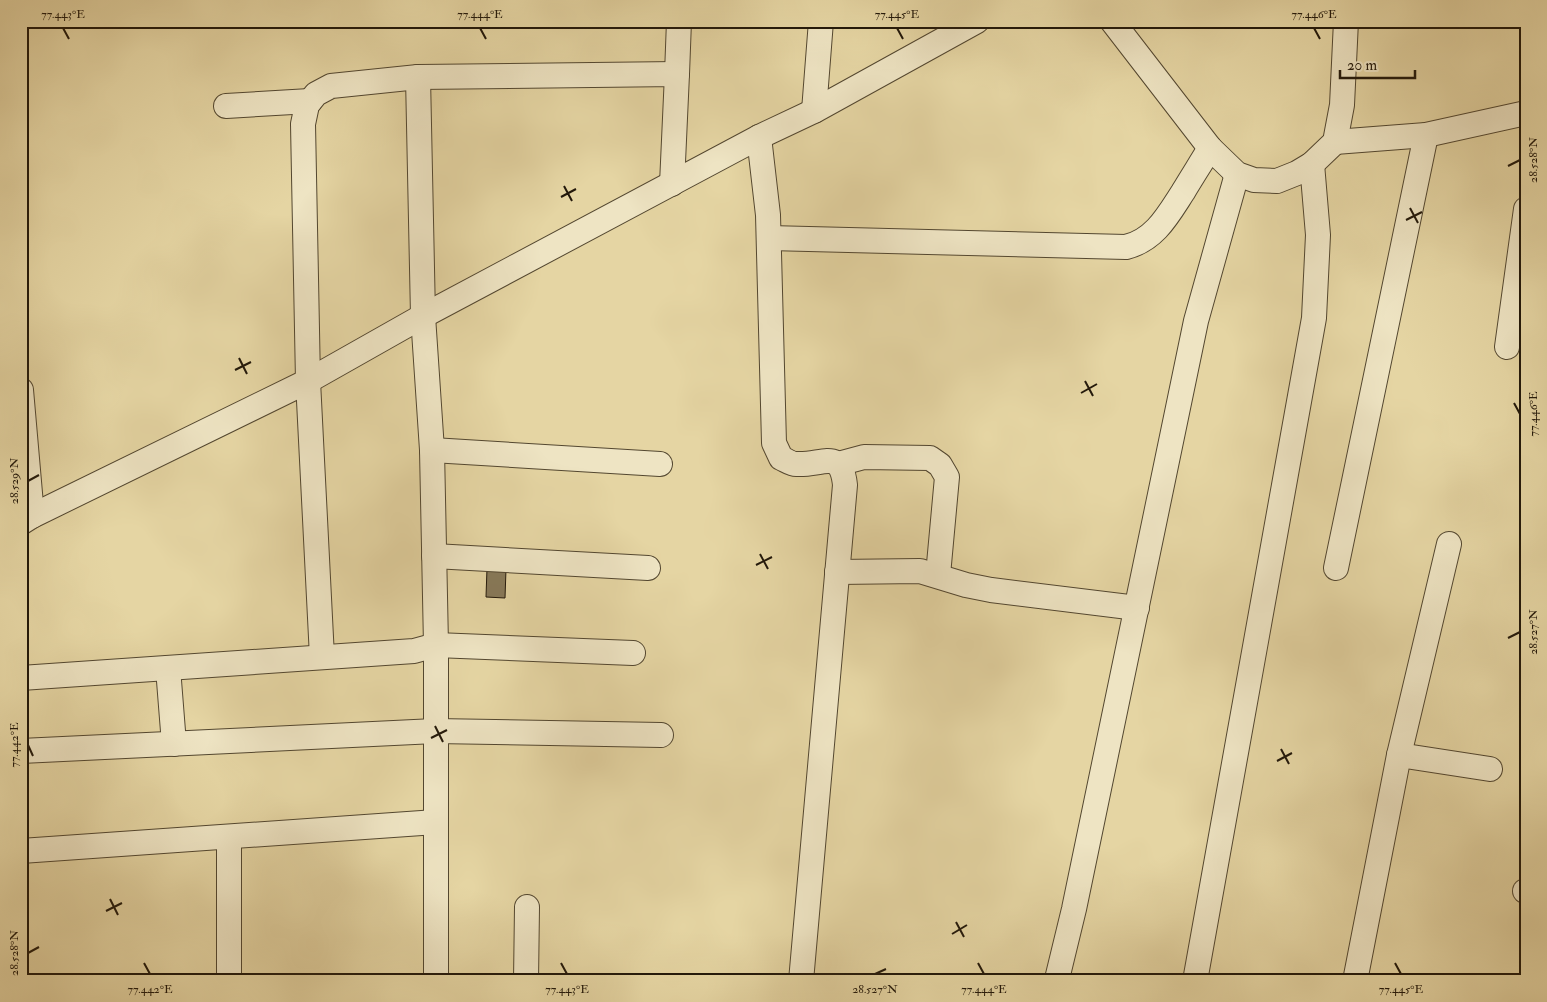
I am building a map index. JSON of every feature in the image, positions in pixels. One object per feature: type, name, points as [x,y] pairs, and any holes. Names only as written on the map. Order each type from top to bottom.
[{"type":"street","points":[[672,184],[679,21]]},
{"type":"street","points":[[814,111],[821,21]]},
{"type":"street","points":[[22,394],[27,519],[308,382],[423,316],[759,137],[814,111],[977,21]]},
{"type":"street","points":[[1112,21],[1210,148],[1237,174],[1254,180],[1277,181],[1297,173],[1312,164],[1335,142],[1342,105],[1346,21]]},
{"type":"street","points":[[322,658],[308,382],[302,124],[307,105],[316,94],[331,86],[418,77],[677,74]]},
{"type":"street","points":[[418,77],[423,316],[432,450],[436,645],[436,981]]},
{"type":"street","points":[[226,106],[310,101]]},
{"type":"street","points":[[1335,142],[1426,135],[1526,113]]},
{"type":"street","points":[[1336,568],[1426,135]]},
{"type":"street","points":[[759,137],[768,214],[774,443],[781,458],[795,464],[832,461],[838,464],[844,470],[845,485],[801,981]]},
{"type":"street","points":[[769,238],[1126,247],[1137,245],[1163,224],[1210,148]]},
{"type":"street","points":[[1195,981],[1314,318],[1318,234],[1312,164]]},
{"type":"street","points":[[1057,979],[1076,899],[1196,321],[1237,174]]},
{"type":"street","points":[[1507,347],[1526,209]]},
{"type":"street","points":[[432,450],[660,464]]},
{"type":"street","points":[[838,464],[864,457],[930,458],[940,465],[947,478],[938,575]]},
{"type":"street","points":[[1355,981],[1400,755],[1449,544]]},
{"type":"street","points":[[434,556],[648,568]]},
{"type":"street","points":[[837,572],[920,571],[966,585],[991,590],[1137,608]]},
{"type":"street","points":[[21,678],[414,651],[436,645],[633,653]]},
{"type":"street","points":[[168,668],[174,744]]},
{"type":"street","points":[[21,751],[436,731],[661,735]]},
{"type":"street","points":[[1400,755],[1490,769]]},
{"type":"street","points":[[21,852],[436,822]]},
{"type":"street","points":[[229,837],[229,981]]},
{"type":"street","points":[[526,981],[527,907]]},
{"type":"building","points":[[487,568],[506,569],[505,598],[486,597]]}]
